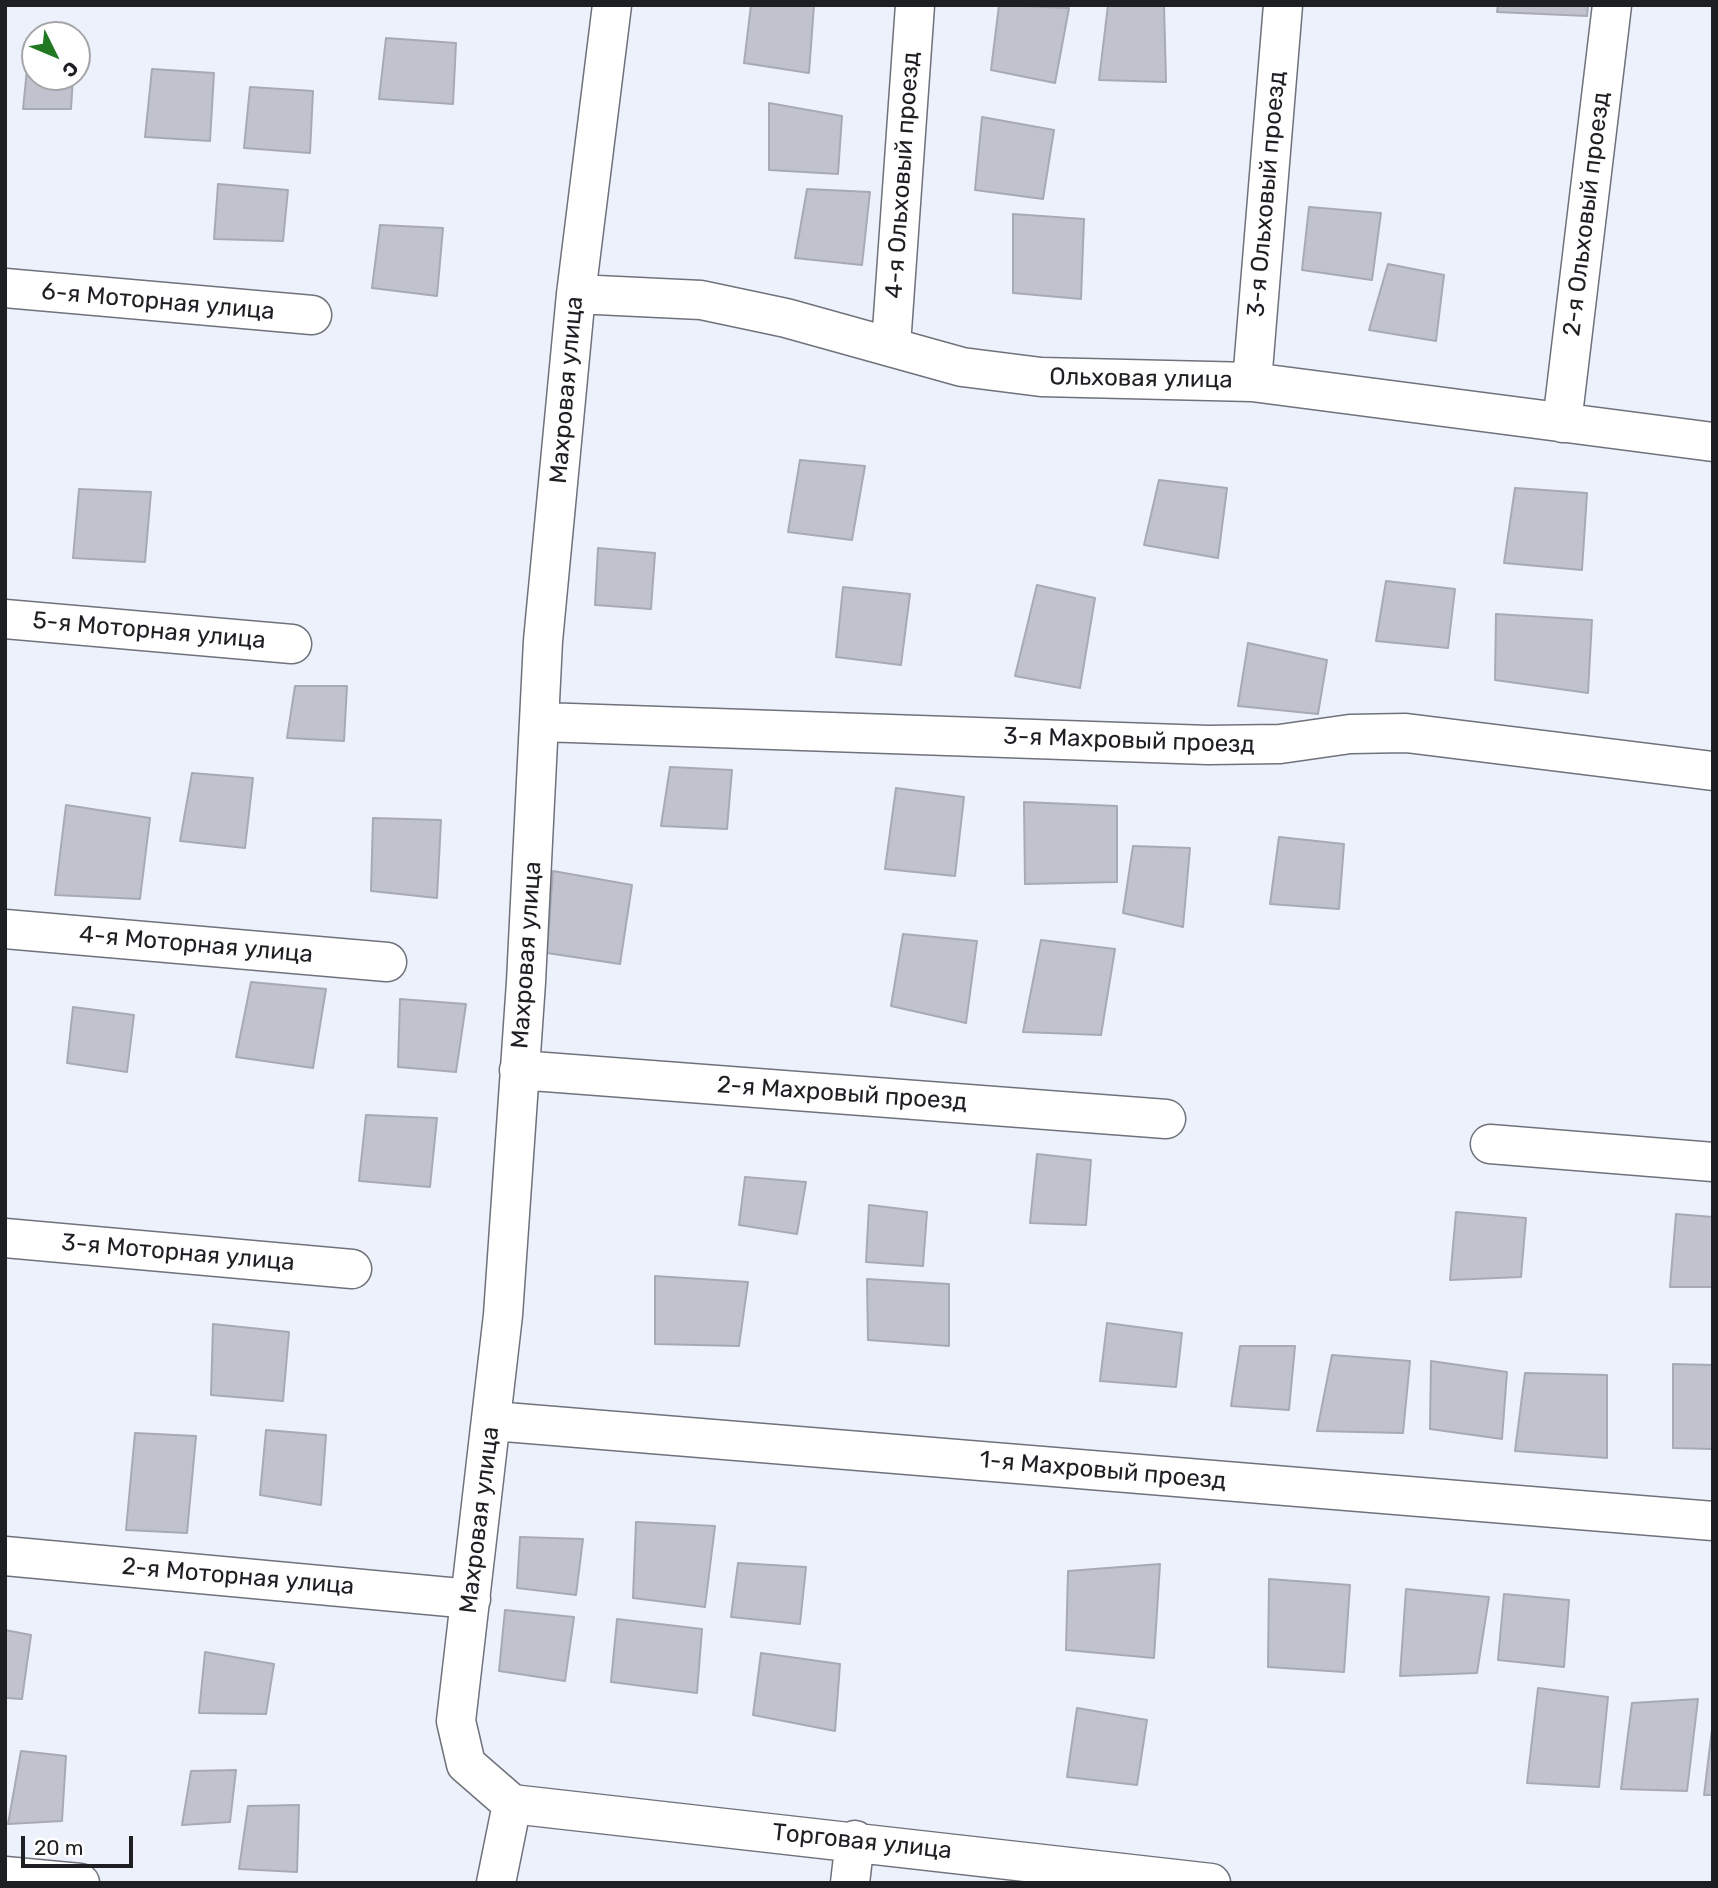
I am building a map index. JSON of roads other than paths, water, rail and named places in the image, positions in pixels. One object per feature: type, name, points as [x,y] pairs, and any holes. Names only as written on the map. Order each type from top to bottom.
[{"type":"street","name":"Махровая улица","points":[[512,1804],[466,1764],[456,1720],[493,1421],[542,722],[543,641],[576,294],[612,5]]},
{"type":"street","name":"4-я Ольховый проезд","points":[[891,345],[915,5]]},
{"type":"street","name":"3-я Ольховый проезд","points":[[1252,382],[1283,5]]},
{"type":"street","name":"2-я Ольховый проезд","points":[[1563,423],[1612,5]]},
{"type":"street","name":"6-я Моторная улица","points":[[5,289],[312,315]]},
{"type":"street","name":"Ольховая улица","points":[[576,294],[701,300],[891,345],[962,367],[1041,377],[1252,382],[1713,442]]},
{"type":"street","name":"5-я Моторная улица","points":[[5,619],[292,644]]},
{"type":"street","name":"3-я Махровый проезд","points":[[542,722],[1208,745],[1280,744],[1350,734],[1406,733],[1713,771]]},
{"type":"street","name":"4-я Моторная улица","points":[[5,929],[387,962]]},
{"type":"street","name":"2-я Махровый проезд","points":[[519,1070],[1166,1119]]},
{"type":"street","points":[[1490,1144],[1713,1162]]},
{"type":"street","name":"3-я Моторная улица","points":[[5,1238],[352,1269]]},
{"type":"street","name":"1-я Махровый проезд","points":[[493,1421],[1713,1521]]},
{"type":"street","name":"2-я Моторная улица","points":[[5,1556],[471,1599]]},
{"type":"street","points":[[496,1883],[512,1804]]},
{"type":"street","name":"Торговая улица","points":[[512,1804],[855,1840],[1211,1883]]},
{"type":"street","points":[[850,1883],[855,1840]]},
{"type":"street","points":[[5,1876],[80,1883]]}]
